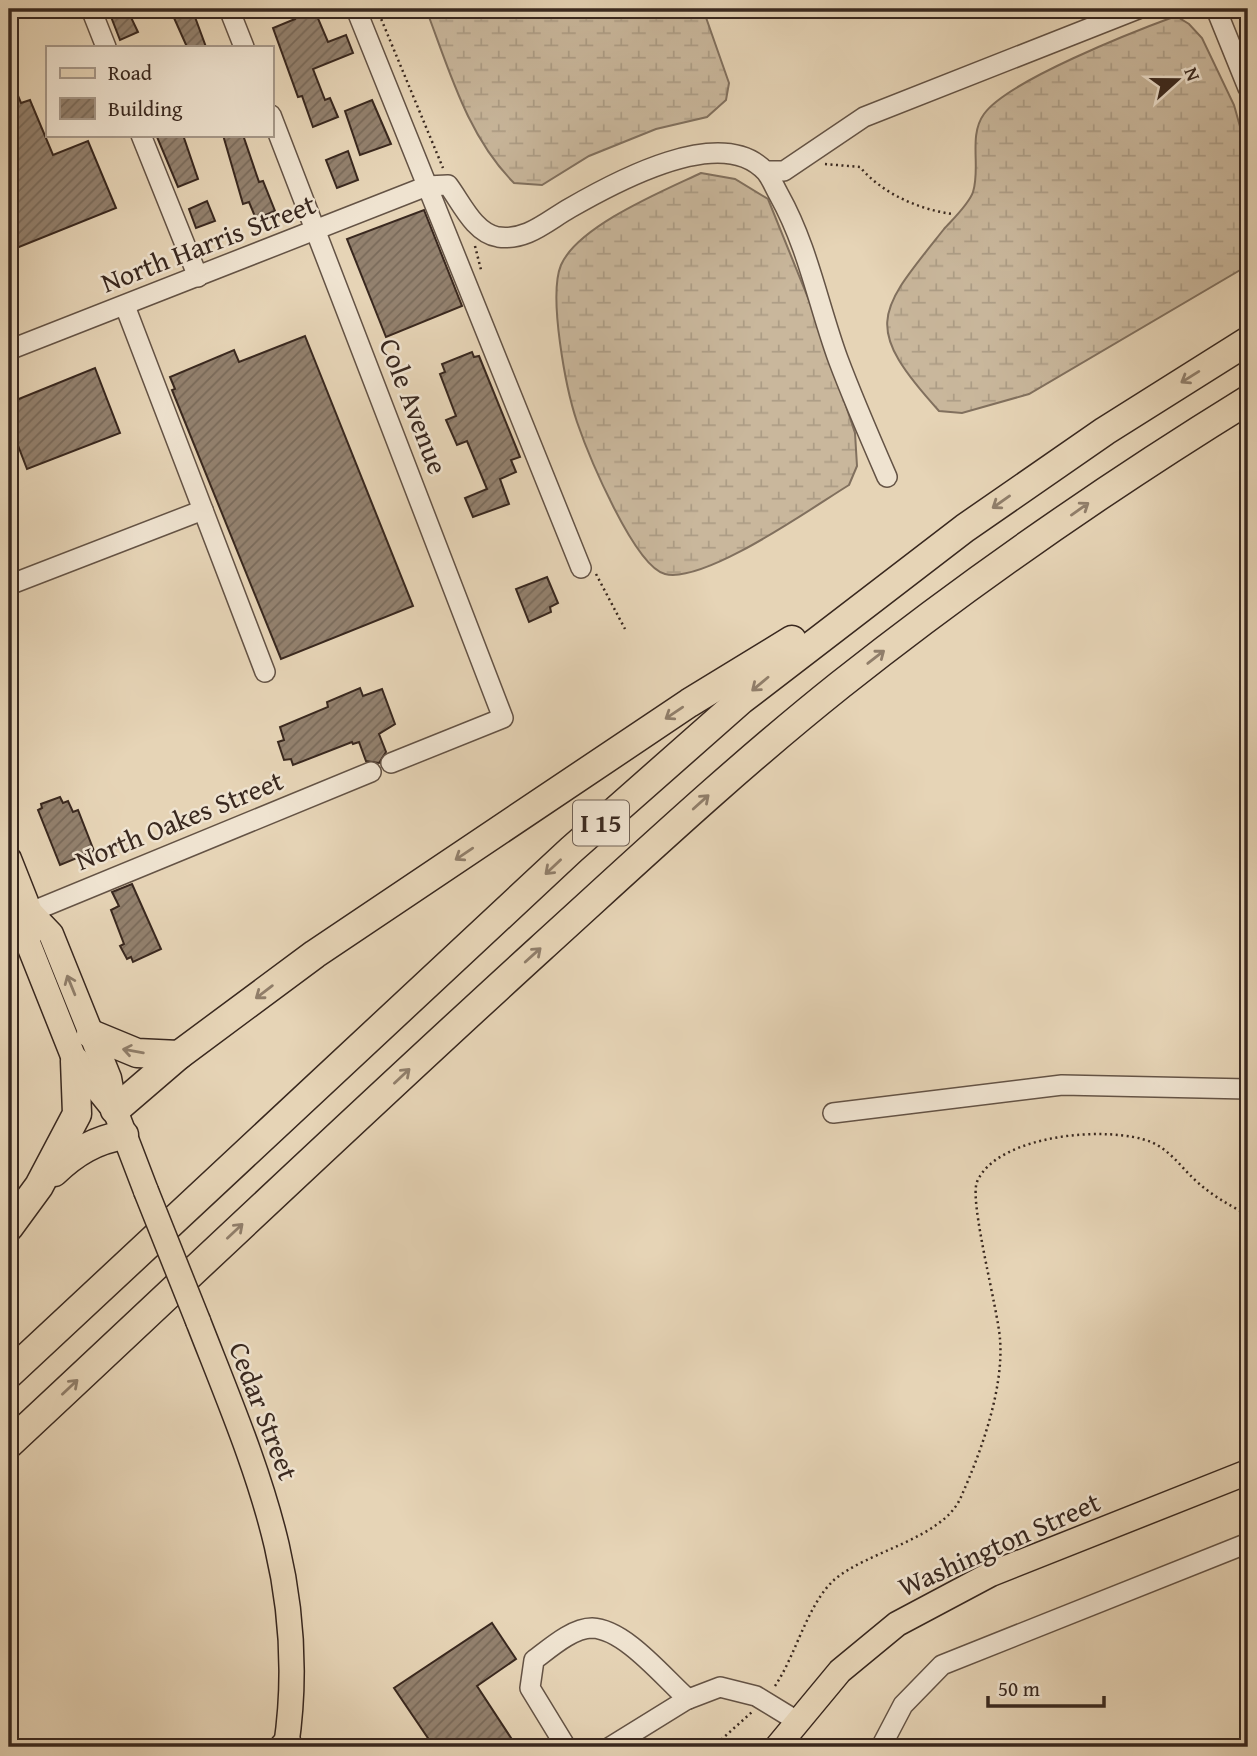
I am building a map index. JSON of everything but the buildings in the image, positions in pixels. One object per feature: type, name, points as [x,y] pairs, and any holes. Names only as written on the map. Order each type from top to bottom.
[{"type":"highway","name":"I 15","points":[[9,1374],[630,797],[784,664],[919,561],[1058,463],[1248,341]]},
{"type":"highway","name":"I 15","points":[[14,1439],[483,1001],[760,751],[839,686],[988,573],[1091,501],[1243,404]]},
{"type":"highway","points":[[39,1186],[85,1147],[103,1138],[179,1055],[315,954],[678,710],[919,561]]},
{"type":"highway","points":[[91,1034],[137,1053],[179,1055]]},
{"type":"highway","points":[[9,1227],[39,1186],[77,1114],[75,1061]]},
{"type":"highway","points":[[9,1461],[19,1451],[14,1439]]},
{"type":"main road","name":"Cedar Street","points":[[9,859],[19,916],[27,943],[75,1061],[119,1123]]},
{"type":"main road","name":"Cedar Street","points":[[19,916],[51,934],[109,1078],[119,1123],[260,1481],[278,1540],[292,1646],[286,1746]]},
{"type":"main road","name":"Washington Street","points":[[777,1747],[840,1671],[868,1646],[927,1606],[991,1574],[1248,1472]]},
{"type":"street","points":[[91,9],[106,46]]},
{"type":"street","points":[[229,9],[244,46]]},
{"type":"street","points":[[356,9],[581,568]]},
{"type":"street","points":[[448,185],[465,212],[496,237],[520,236],[614,185],[696,154],[734,153],[766,171],[784,171],[864,117],[1138,9]]},
{"type":"street","points":[[1216,9],[1248,88]]},
{"type":"street","name":"Cole Avenue","points":[[273,120],[503,718],[391,763]]},
{"type":"street","points":[[141,136],[198,277]]},
{"type":"street","points":[[766,171],[809,260],[838,360],[887,477]]},
{"type":"street","name":"North Harris Street","points":[[9,350],[427,186],[448,185]]},
{"type":"street","points":[[125,306],[265,673]]},
{"type":"street","points":[[9,585],[202,510]]},
{"type":"street","name":"North Oakes Street","points":[[19,916],[370,772]]},
{"type":"street","points":[[833,1113],[1062,1085],[1248,1089]]},
{"type":"street","points":[[881,1747],[903,1705],[943,1665],[1248,1543]]},
{"type":"street","points":[[566,1747],[530,1688],[534,1660],[564,1639],[591,1628],[620,1636],[688,1699]]},
{"type":"street","points":[[610,1747],[688,1699],[720,1687],[756,1696],[797,1721]]},
{"type":"path","points":[[377,9],[448,185]]},
{"type":"path","points":[[805,159],[820,165],[836,163],[860,167],[868,177],[902,200],[952,214]]},
{"type":"path","points":[[713,1747],[765,1701],[779,1681],[820,1598],[835,1580],[945,1520],[960,1500],[998,1388],[1000,1339],[976,1209],[976,1184],[985,1170],[1017,1147],[1045,1138],[1119,1136],[1151,1142],[1174,1157],[1218,1199],[1248,1215]]},
{"type":"green space","points":[[426,9],[703,9],[729,83],[726,100],[707,117],[656,129],[589,156],[542,185],[514,183],[484,144],[472,123]]},
{"type":"green space","points":[[1176,16],[1189,24],[1202,38],[1234,105],[1248,155],[1247,266],[1029,394],[962,413],[939,411],[898,358],[889,338],[888,319],[893,300],[904,280],[971,197],[976,172],[977,132],[984,114],[997,101],[1044,72]]},
{"type":"green space","points":[[701,173],[735,179],[768,199],[819,325],[855,433],[857,466],[849,485],[758,542],[706,567],[683,574],[665,574],[653,566],[626,531],[591,458],[568,388],[556,298],[561,265],[570,251],[585,237],[623,211]]}]
